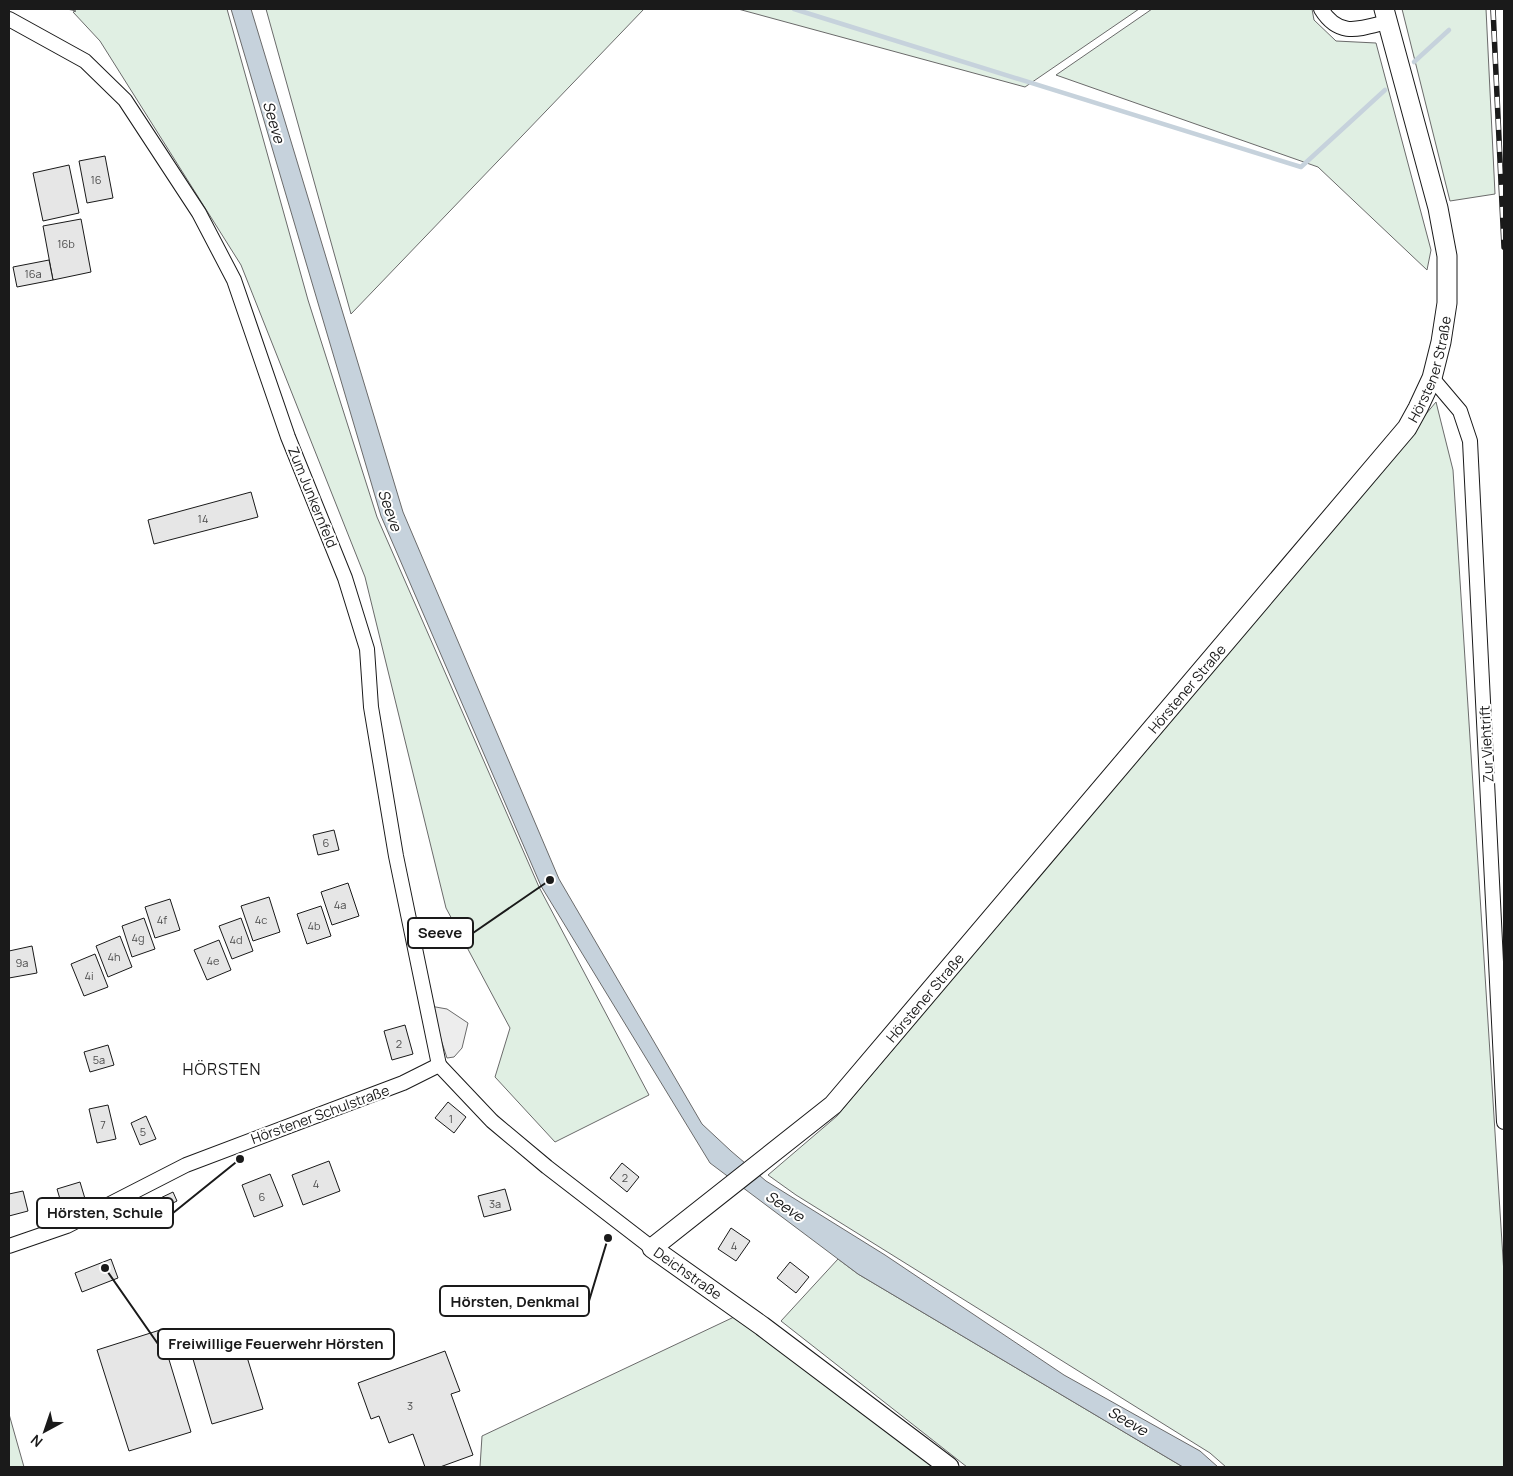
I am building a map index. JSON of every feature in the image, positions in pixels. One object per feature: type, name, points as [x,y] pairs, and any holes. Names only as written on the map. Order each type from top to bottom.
[{"type":"street","points":[[1321,9],[1328,21],[1343,29],[1360,28],[1386,15]]},
{"type":"street","name":"Hörstener Straße","points":[[652,1248],[833,1105],[1406,428],[1418,408],[1432,378],[1441,342],[1447,303],[1447,256],[1438,208],[1386,15]]},
{"type":"street","name":"Zum Junkernfeld","points":[[9,19],[85,61],[125,100],[199,213],[234,280],[288,437],[345,578],[367,650],[371,707],[393,838],[439,1065]]},
{"type":"street","name":"Zur Viehtrift","points":[[1432,378],[1460,411],[1470,441],[1504,1122]]},
{"type":"street","name":"Hörstener Schulstraße","points":[[9,1246],[67,1226],[186,1165],[403,1083],[439,1065]]},
{"type":"street","name":"Deichstraße","points":[[439,1065],[492,1121],[547,1167],[652,1248],[762,1326],[949,1467]]},
{"type":"green space","points":[[67,9],[227,9],[308,300],[377,517],[539,887],[649,1095],[555,1142],[495,1077],[510,1028],[446,908],[365,577],[241,265],[100,41],[73,12],[76,11]]},
{"type":"green space","points":[[266,9],[644,9],[351,314]]},
{"type":"green space","points":[[738,9],[1139,9],[1025,87]]},
{"type":"green space","points":[[1152,9],[1312,9],[1314,20],[1336,41],[1376,43],[1431,250],[1427,270],[1318,167],[1056,75]]},
{"type":"green space","points":[[1402,9],[1486,9],[1495,194],[1450,201]]},
{"type":"green space","points":[[1436,402],[1453,470],[1504,1274],[1504,1467],[1226,1467],[1210,1453],[796,1195],[768,1175],[837,1116]]},
{"type":"green space","points":[[838,1259],[858,1274],[1183,1467],[967,1467],[781,1321]]},
{"type":"green space","points":[[734,1317],[945,1467],[480,1467],[482,1436]]},
{"type":"green space","points":[[9,1414],[24,1467],[9,1467]]},
{"type":"shaded area","points":[[430,1006],[447,1009],[468,1023],[462,1048],[454,1057],[447,1058]]},
{"type":"water","points":[[231,9],[251,9],[403,512],[559,879],[702,1124],[766,1181],[885,1255],[1064,1375],[1200,1451],[1218,1467],[1183,1467],[858,1274],[710,1163],[541,886],[381,516]]},
{"type":"building","points":[[105,156],[113,198],[87,203],[79,161]]},
{"type":"building","points":[[69,165],[79,213],[43,221],[33,173]]},
{"type":"building","points":[[81,219],[91,272],[53,280],[43,226]]},
{"type":"building","points":[[49,260],[53,280],[17,287],[13,267]]},
{"type":"building","points":[[251,492],[258,517],[154,544],[148,520]]},
{"type":"building","points":[[334,830],[339,850],[318,855],[313,835]]},
{"type":"building","points":[[348,883],[359,916],[332,925],[321,892]]},
{"type":"building","points":[[269,897],[280,932],[253,941],[241,906]]},
{"type":"building","points":[[170,899],[180,930],[155,938],[145,907]]},
{"type":"building","points":[[321,906],[331,936],[307,944],[297,914]]},
{"type":"building","points":[[144,918],[155,949],[132,957],[122,926]]},
{"type":"building","points":[[241,918],[253,951],[232,959],[219,926]]},
{"type":"building","points":[[120,936],[132,967],[108,977],[96,946]]},
{"type":"building","points":[[219,940],[231,970],[207,980],[194,950]]},
{"type":"building","points":[[32,946],[37,973],[9,978],[9,951]]},
{"type":"building","points":[[95,954],[108,987],[84,996],[71,964]]},
{"type":"building","points":[[405,1025],[413,1054],[392,1060],[384,1031]]},
{"type":"building","points":[[108,1045],[114,1065],[90,1072],[84,1052]]},
{"type":"building","points":[[448,1102],[466,1117],[454,1133],[435,1118]]},
{"type":"building","points":[[108,1105],[116,1139],[97,1143],[89,1109]]},
{"type":"building","points":[[146,1116],[156,1139],[140,1145],[131,1123]]},
{"type":"building","points":[[329,1161],[340,1191],[303,1205],[292,1175]]},
{"type":"building","points":[[622,1163],[639,1177],[627,1192],[610,1178]]},
{"type":"building","points":[[270,1174],[283,1206],[254,1217],[242,1185]]},
{"type":"building","points":[[80,1182],[86,1202],[63,1209],[57,1189]]},
{"type":"building","points":[[505,1189],[511,1210],[484,1217],[478,1196]]},
{"type":"building","points":[[23,1191],[28,1211],[9,1216],[9,1194]]},
{"type":"building","points":[[173,1192],[177,1201],[155,1212],[150,1203]]},
{"type":"building","points":[[731,1228],[750,1241],[736,1261],[718,1249]]},
{"type":"building","points":[[111,1259],[118,1278],[82,1292],[75,1273]]},
{"type":"building","points":[[790,1262],[809,1277],[796,1293],[777,1278]]},
{"type":"building","points":[[160,1330],[191,1432],[129,1451],[97,1350]]},
{"type":"building","points":[[243,1344],[263,1409],[212,1424],[193,1359]]},
{"type":"building","points":[[445,1351],[460,1391],[451,1394],[473,1455],[440,1467],[425,1467],[413,1434],[389,1443],[379,1416],[371,1419],[358,1383]]},
{"type":"waterway","points":[[794,9],[1301,167],[1385,90]]},
{"type":"waterway","points":[[1414,62],[1449,30]]},
{"type":"railway","points":[[1493,9],[1504,247]]},
{"type":"place","name":"Seeve","points":[[550,880]]},
{"type":"place","name":"Hörsten, Schule","points":[[240,1159]]},
{"type":"place","name":"Hörsten, Denkmal","points":[[608,1238]]},
{"type":"place","name":"Freiwillige Feuerwehr Hörsten","points":[[105,1268]]},
{"type":"district","name":"HÖRSTEN","points":[[222,1069]]}]
